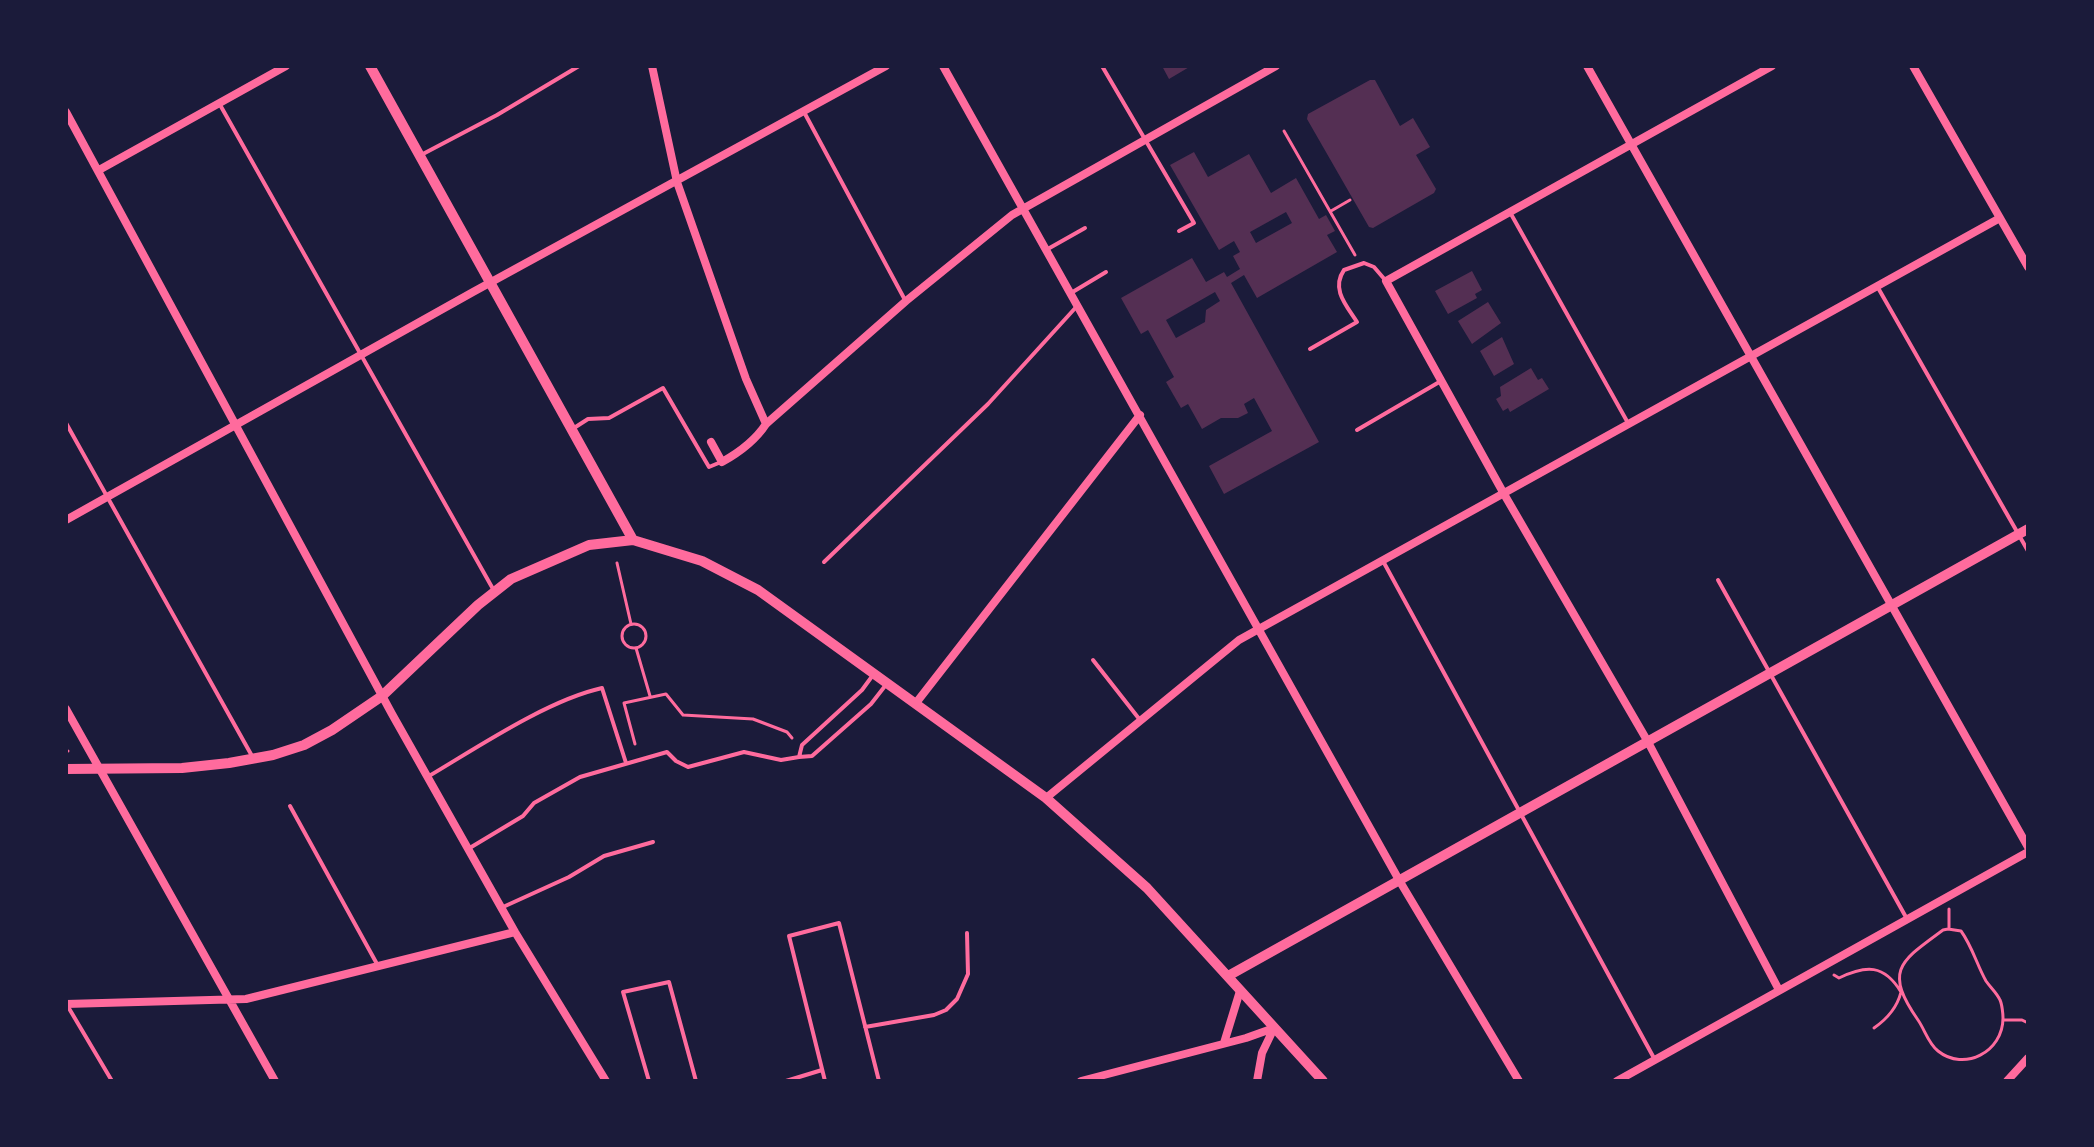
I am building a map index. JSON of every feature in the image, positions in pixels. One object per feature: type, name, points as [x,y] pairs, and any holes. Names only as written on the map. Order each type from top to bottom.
[{"type":"street","points":[[99,170],[286,66]]},
{"type":"street","points":[[370,66],[633,540]]},
{"type":"street","points":[[652,66],[677,182],[746,379],[766,424]]},
{"type":"street","points":[[66,520],[886,66]]},
{"type":"street","points":[[943,66],[1399,880],[1519,1081]]},
{"type":"street","points":[[711,442],[722,462],[756,439],[766,424],[906,301],[1021,208],[1263,69],[1276,66]]},
{"type":"street","points":[[1587,66],[2028,849],[1948,897],[1617,1081]]},
{"type":"street","points":[[1772,66],[1386,281],[1504,494],[1648,742],[1779,990]]},
{"type":"street","points":[[1913,66],[2028,267]]},
{"type":"street","points":[[66,112],[215,391],[237,426],[467,849],[606,1081]]},
{"type":"street","points":[[1046,798],[1239,640],[2000,218]]},
{"type":"street","points":[[916,703],[1140,415]]},
{"type":"street","points":[[1228,976],[2023,532]]},
{"type":"street","points":[[66,769],[182,768],[254,759],[304,745],[382,696],[494,591],[511,579],[589,545],[633,540],[702,561],[732,575],[801,619],[1046,798],[1147,888],[1323,1081]]},
{"type":"street","points":[[66,709],[275,1081]]},
{"type":"street","points":[[66,1004],[246,999],[515,932]]},
{"type":"street","points":[[1224,1043],[1240,991]]},
{"type":"street","points":[[1081,1081],[1107,1078],[1274,1028]]},
{"type":"street","points":[[1257,1081],[1262,1053],[1274,1028]]},
{"type":"street","points":[[2007,1081],[2028,1058]]},
{"type":"lane","points":[[421,155],[497,115],[579,66]]},
{"type":"lane","points":[[1102,66],[1194,223],[1179,231]]},
{"type":"lane","points":[[219,103],[494,591]]},
{"type":"lane","points":[[804,112],[906,301]]},
{"type":"lane","points":[[1510,212],[1629,424]]},
{"type":"lane","points":[[1046,250],[1085,228]]},
{"type":"lane","points":[[1310,349],[1357,322],[1338,290],[1344,270],[1364,263],[1374,267],[1386,281]]},
{"type":"lane","points":[[1071,293],[1106,272]]},
{"type":"lane","points":[[1877,286],[2023,532],[2028,551]]},
{"type":"lane","points":[[824,562],[988,404],[1078,304]]},
{"type":"lane","points":[[1357,430],[1441,381]]},
{"type":"lane","points":[[572,429],[588,419],[609,418],[663,388],[709,467],[722,462]]},
{"type":"lane","points":[[66,423],[254,759]]},
{"type":"lane","points":[[1383,561],[1655,1060]]},
{"type":"lane","points":[[1718,580],[1907,919]]},
{"type":"lane","points":[[1093,660],[1140,720]]},
{"type":"lane","points":[[799,757],[802,745],[862,690],[874,673]]},
{"type":"lane","points":[[467,849],[523,816],[534,803],[569,782],[626,763],[667,752],[688,767],[744,752],[781,760],[812,756],[871,704],[888,683]]},
{"type":"lane","points":[[428,777],[552,706],[586,691],[602,688],[626,763]]},
{"type":"lane","points":[[290,806],[378,966]]},
{"type":"lane","points":[[501,908],[569,877],[604,856],[653,842]]},
{"type":"lane","points":[[825,1081],[789,936],[839,923],[879,1081]]},
{"type":"lane","points":[[865,1027],[934,1015],[946,1010],[957,999],[968,974],[967,933]]},
{"type":"lane","points":[[649,1081],[623,992],[669,982],[696,1081]]},
{"type":"lane","points":[[66,1004],[112,1081]]},
{"type":"lane","points":[[786,1081],[822,1070]]},
{"type":"path","points":[[1284,131],[1355,255]]},
{"type":"path","points":[[1331,211],[1350,200]]},
{"type":"path","points":[[617,563],[631,624]]},
{"type":"path","points":[[631,624],[639,625],[646,634],[643,645],[636,648],[628,647],[622,640],[622,632],[631,624]]},
{"type":"path","points":[[636,648],[650,696]]},
{"type":"path","points":[[635,744],[624,703],[666,694],[683,715],[753,719],[787,732],[797,743]]},
{"type":"path","points":[[1948,897],[1948,929]]},
{"type":"path","points":[[1820,967],[1839,978],[1861,967],[1873,969],[1894,981],[1901,992],[1927,1038],[1947,1058],[1974,1058],[1989,1051],[1998,1040],[2004,1020],[2000,999],[1988,984],[1966,938],[1961,931],[1948,929],[1907,956],[1899,973],[1901,992],[1893,1011],[1874,1028]]},
{"type":"path","points":[[2004,1020],[2028,1023]]},
{"type":"building","points":[[1162,66],[1191,66],[1169,79]]},
{"type":"building","points":[[1375,80],[1400,126],[1413,118],[1430,147],[1416,155],[1436,189],[1373,228],[1369,227],[1307,119],[1308,114]]},
{"type":"building","points":[[1194,152],[1208,177],[1249,154],[1271,193],[1296,178],[1319,219],[1326,215],[1335,231],[1327,235],[1337,252],[1257,298],[1244,275],[1231,283],[1319,442],[1224,494],[1209,466],[1272,431],[1254,398],[1244,404],[1248,413],[1238,418],[1221,418],[1202,429],[1188,404],[1181,408],[1166,382],[1174,377],[1148,330],[1141,334],[1121,298],[1192,258],[1206,282],[1224,272],[1227,277],[1240,269],[1233,256],[1240,252],[1234,241],[1219,250],[1170,165]],"holes":[[[1286,212],[1292,223],[1256,243],[1250,232]],[[1215,292],[1220,301],[1206,310],[1205,322],[1176,338],[1166,320]]]},
{"type":"building","points":[[1472,271],[1482,290],[1475,294],[1477,298],[1448,314],[1435,291]]},
{"type":"building","points":[[1488,302],[1501,323],[1472,344],[1458,321]]},
{"type":"building","points":[[1502,337],[1514,364],[1494,376],[1480,351]]},
{"type":"building","points":[[1531,368],[1538,380],[1542,378],[1549,389],[1510,412],[1508,408],[1503,411],[1496,399],[1501,396],[1500,387]]}]
